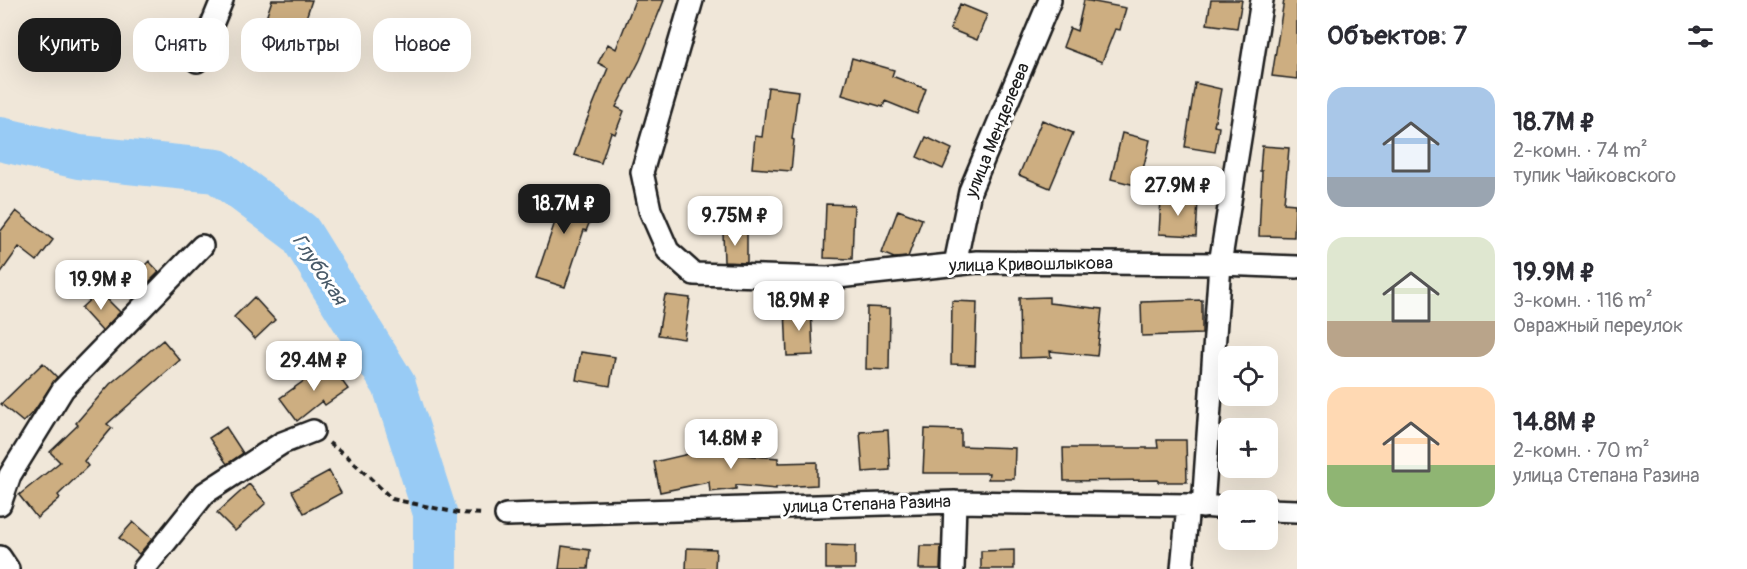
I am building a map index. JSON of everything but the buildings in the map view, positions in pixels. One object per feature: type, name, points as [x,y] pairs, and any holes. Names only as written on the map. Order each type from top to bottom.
[{"type":"street","points":[[215,18],[222,0]]},
{"type":"street","name":"улица Кривошлыкова","points":[[692,0],[642,172],[650,210],[668,250],[694,274],[828,278],[978,262],[1297,267]]},
{"type":"street","name":"улица Менделеева","points":[[956,264],[970,191],[1050,0]]},
{"type":"street","points":[[1182,569],[1196,506],[1220,264],[1262,0]]},
{"type":"street","points":[[0,504],[10,475],[63,389],[202,246]]},
{"type":"street","points":[[144,569],[205,493],[282,443],[314,431]]},
{"type":"street","points":[[953,569],[954,502]]},
{"type":"street","name":"улица Степана Разина","points":[[506,515],[954,502],[1218,507]]},
{"type":"street","points":[[1278,511],[1297,512]]},
{"type":"street","points":[[0,557],[8,569]]},
{"type":"path","points":[[314,431],[348,457],[392,499],[458,513]]},
{"type":"waterway","name":"Глубокая","points":[[0,139],[79,157],[217,171],[300,233],[394,385],[435,513],[435,569]]}]
